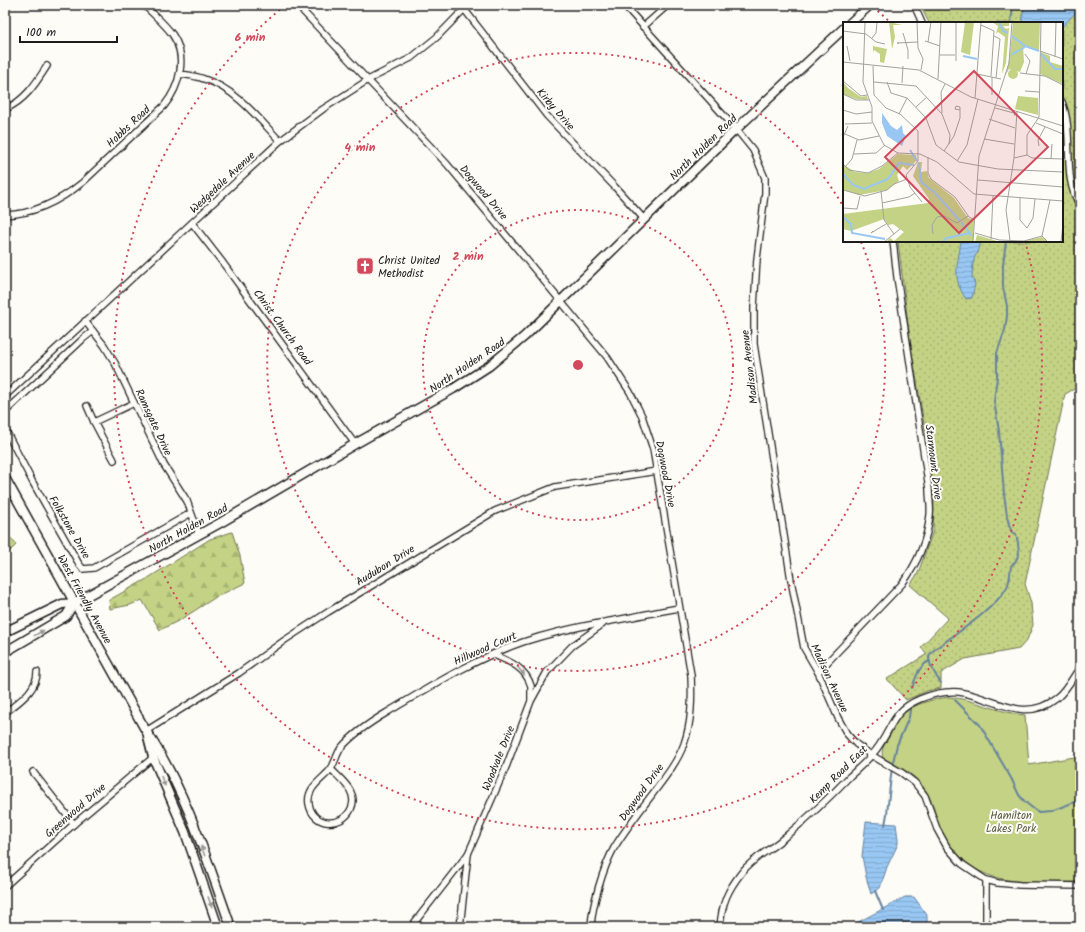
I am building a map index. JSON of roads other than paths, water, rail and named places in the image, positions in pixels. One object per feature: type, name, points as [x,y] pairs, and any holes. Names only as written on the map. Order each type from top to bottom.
[{"type":"main road","points":[[851,22],[870,5]]},
{"type":"main road","name":"North Holden Road","points":[[5,632],[62,604],[74,603],[200,534],[453,389],[489,366],[516,344],[736,129],[843,29]]},
{"type":"main road","name":"West Friendly Avenue","points":[[5,478],[146,731],[161,752],[195,828],[230,927]]},
{"type":"main road","name":"North Holden Road","points":[[5,652],[66,616],[74,603]]},
{"type":"main road","name":"West Friendly Avenue","points":[[146,731],[153,757],[185,832],[218,927]]},
{"type":"street","name":"Hobbs Road","points":[[5,215],[30,212],[42,208],[71,192],[164,106],[174,92],[180,74],[181,62],[178,48],[172,35],[144,5]]},
{"type":"street","name":"Dogwood Drive","points":[[297,5],[447,164],[606,357],[630,392],[642,416],[653,448],[691,674],[692,698],[690,722],[684,744],[666,775],[626,829],[613,850],[595,899],[591,927]]},
{"type":"street","name":"Madison Avenue","points":[[624,5],[736,129],[753,150],[765,178],[765,193],[757,259],[754,307],[754,344],[790,573],[804,648],[818,672],[838,718],[847,734],[856,744],[871,755]]},
{"type":"street","points":[[643,27],[668,5]]},
{"type":"street","points":[[914,5],[922,22]]},
{"type":"street","name":"Wedgedale Avenue","points":[[5,396],[280,141],[323,109],[368,80],[411,58],[437,37],[465,6]]},
{"type":"street","name":"Kirby Drive","points":[[465,6],[547,116],[644,219]]},
{"type":"street","points":[[5,109],[12,106],[31,90],[47,66]]},
{"type":"street","points":[[180,74],[204,79],[231,93],[250,109],[280,141]]},
{"type":"street","points":[[1063,105],[1069,128],[1070,180],[1073,191],[1080,205]]},
{"type":"street","name":"Christ Church Road","points":[[192,223],[223,263],[355,444]]},
{"type":"street","name":"Starmount Drive","points":[[818,672],[902,584],[912,570],[920,554],[926,536],[930,514],[929,489],[896,277],[893,242]]},
{"type":"street","name":"Ramsgate Drive","points":[[85,321],[104,345],[115,363],[164,465],[187,501],[200,534]]},
{"type":"street","points":[[5,412],[77,344],[94,332]]},
{"type":"street","points":[[94,422],[134,403]]},
{"type":"street","points":[[87,406],[114,460]]},
{"type":"street","name":"Folkstone Drive","points":[[5,429],[32,481],[83,569],[94,568],[191,512]]},
{"type":"street","name":"Audubon Drive","points":[[146,731],[239,674],[285,640],[328,612],[495,511],[555,487],[657,471]]},
{"type":"street","name":"Hillwood Court","points":[[331,769],[349,787],[352,793],[352,806],[349,814],[344,818],[331,823],[324,822],[314,815],[309,803],[313,788],[331,769],[336,756],[342,748],[375,720],[460,669],[522,642],[562,630],[679,608]]},
{"type":"street","name":"Woodvale Drive","points":[[460,927],[468,854],[506,767],[531,701],[547,672],[572,646],[604,622]]},
{"type":"street","points":[[494,654],[512,662],[522,671],[530,686],[531,701]]},
{"type":"street","name":"Kemp Road East","points":[[720,927],[721,913],[726,896],[742,872],[754,859],[786,837],[820,807],[876,750],[900,711],[906,706],[921,698],[939,693],[958,692],[979,697],[1011,709],[1022,710],[1035,708],[1057,698],[1080,667]]},
{"type":"street","points":[[5,713],[30,691],[37,679],[37,672]]},
{"type":"street","name":"Greenwood Drive","points":[[5,886],[74,824],[153,757],[161,752]]},
{"type":"street","points":[[871,755],[902,773],[915,784],[925,796],[937,829],[947,847],[962,864],[986,880],[998,883],[1020,885],[1080,886]]},
{"type":"street","points":[[33,772],[74,824]]},
{"type":"street","points":[[411,927],[468,854]]},
{"type":"street","points":[[986,880],[986,927]]},
{"type":"water","points":[[1024,5],[1080,5],[1080,8],[1063,26],[1063,22],[1022,22]]},
{"type":"water","points":[[961,242],[981,242],[973,264],[972,276],[975,284],[972,298],[966,299],[961,291],[958,284],[957,264]]},
{"type":"water","points":[[866,822],[896,824],[898,839],[898,844],[887,867],[880,888],[871,894],[862,856]]},
{"type":"water","points":[[905,897],[914,897],[927,915],[927,927],[849,927]]},
{"type":"waterway","points":[[1011,22],[1013,5]]},
{"type":"waterway","points":[[941,683],[931,666],[929,655],[984,613],[1001,596],[1008,585],[1011,566],[1019,554],[1016,534],[1012,532],[1007,516],[999,431],[994,401],[997,377],[997,353],[1005,330],[1007,316],[1007,306],[1003,287],[1003,265],[1006,242]]},
{"type":"waterway","points":[[912,688],[921,668],[930,661]]},
{"type":"waterway","points":[[955,700],[980,725],[1011,778],[1019,795],[1025,802],[1039,812],[1051,811],[1080,800]]},
{"type":"waterway","points":[[885,825],[892,766],[897,745],[909,717],[910,710]]},
{"type":"waterway","points":[[875,891],[883,910]]},
{"type":"place","name":"Christ United Methodist","points":[[365,266]]},
{"type":"park label","name":"Hamilton Lakes Park","points":[[1011,821]]}]
